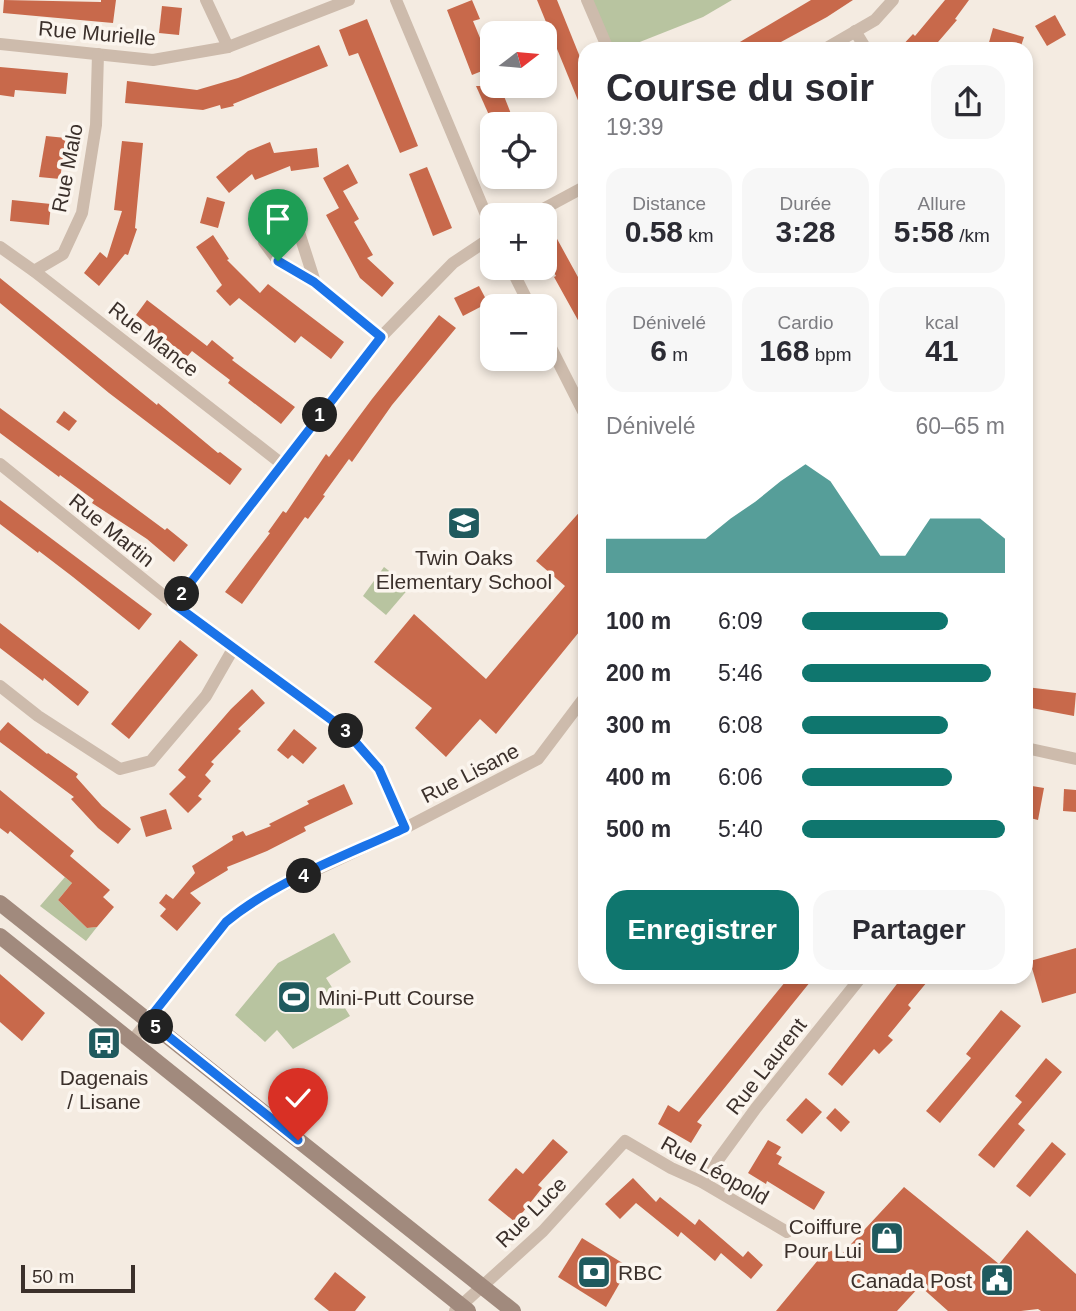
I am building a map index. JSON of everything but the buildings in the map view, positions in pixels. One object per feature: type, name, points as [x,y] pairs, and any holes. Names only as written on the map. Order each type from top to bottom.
[{"type":"main road","points":[[0,903],[513,1311]]},
{"type":"main road","points":[[0,936],[462,1309]]},
{"type":"street","points":[[206,0],[228,47]]},
{"type":"street","name":"Rue Murielle","points":[[0,44],[153,60],[228,47],[349,0]]},
{"type":"street","points":[[396,0],[481,203]]},
{"type":"street","points":[[587,0],[605,42]]},
{"type":"street","points":[[837,42],[875,19],[893,0]]},
{"type":"street","points":[[855,31],[862,42]]},
{"type":"street","name":"Rue Malo","points":[[34,271],[63,254],[82,213],[96,125],[98,54]]},
{"type":"street","points":[[554,203],[578,190]]},
{"type":"street","points":[[314,282],[296,223],[280,216],[263,223],[264,242],[278,261],[314,282],[381,337]]},
{"type":"street","points":[[174,604],[381,337],[453,263],[480,245]]},
{"type":"street","name":"Rue Mance","points":[[0,247],[282,464]]},
{"type":"street","points":[[557,356],[578,393]]},
{"type":"street","name":"Rue Martin","points":[[0,464],[174,604],[344,729],[379,769],[405,828]]},
{"type":"street","points":[[0,687],[38,716],[120,769],[151,761],[206,696],[233,649]]},
{"type":"street","name":"Rue Lisane","points":[[132,1041],[226,922],[241,909],[263,895],[405,828],[538,759],[578,706]]},
{"type":"street","points":[[1033,750],[1076,759]]},
{"type":"street","name":"Rue Laurent","points":[[702,1182],[756,1108],[856,984]]},
{"type":"street","name":"Rue Léopold","points":[[625,1141],[787,1232]]},
{"type":"street","name":"Rue Luce","points":[[462,1309],[543,1231],[625,1141]]},
{"type":"green space","points":[[587,0],[732,0],[703,17],[640,42],[605,42]]},
{"type":"green space","points":[[384,567],[410,587],[386,615],[363,596]]},
{"type":"green space","points":[[65,877],[72,883],[58,900],[87,928],[97,927],[86,941],[40,906]]},
{"type":"green space","name":"Mini-Putt Course","points":[[334,933],[351,962],[326,978],[350,1016],[293,1049],[277,1030],[265,1042],[235,1015],[278,963]]},
{"type":"place","name":"Twin Oaks Elementary School","points":[[464,523]]},
{"type":"place","name":"Mini-Putt Course","points":[[294,997]]},
{"type":"place","name":"Dagenais / Lisane","points":[[104,1043]]},
{"type":"place","name":"Coiffure Pour Lui","points":[[887,1238]]},
{"type":"place","name":"RBC","points":[[594,1272]]},
{"type":"place","name":"Canada Post","points":[[997,1280]]},
{"type":"route","points":[[278,261],[314,282],[381,337],[174,604],[344,729],[379,769],[405,828],[263,895],[241,909],[226,922],[148,1020],[298,1140]]}]
